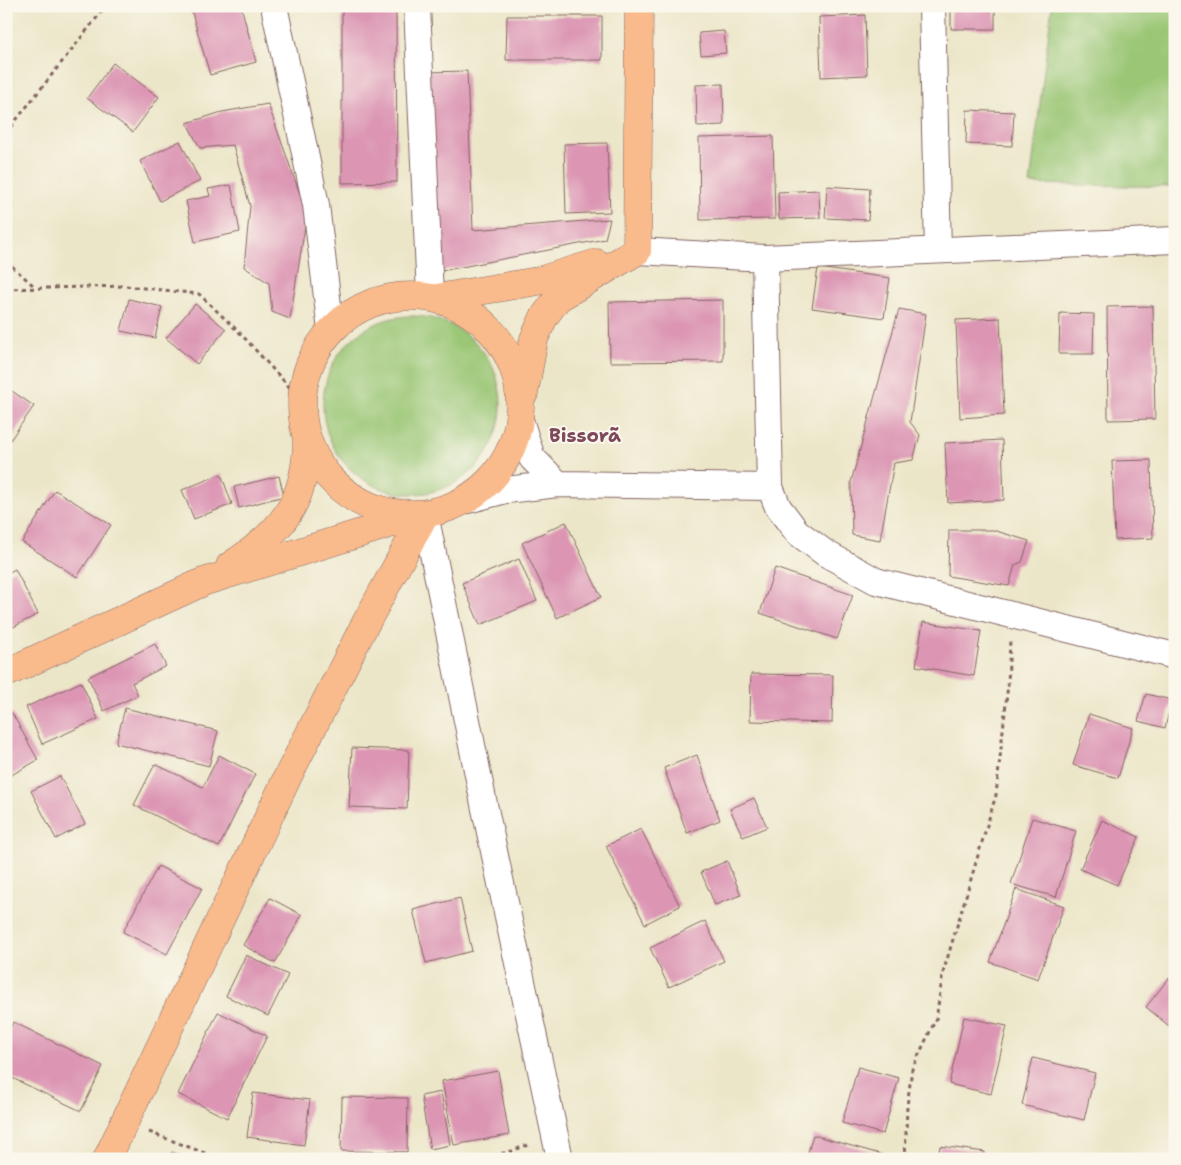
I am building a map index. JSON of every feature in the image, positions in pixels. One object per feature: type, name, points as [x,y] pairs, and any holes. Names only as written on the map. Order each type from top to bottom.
[{"type":"main road","points":[[636,251],[639,6]]},
{"type":"main road","points":[[6,673],[203,582],[247,555],[283,522],[304,480],[307,437],[302,401],[306,373],[318,348],[331,331],[351,313],[373,302],[403,295],[433,297],[538,281],[636,251]]},
{"type":"main road","points":[[203,582],[446,508],[464,501],[482,489],[508,457],[521,414],[534,339],[548,311],[558,298],[636,251]]},
{"type":"main road","points":[[433,297],[459,305],[475,315],[495,333],[508,351],[517,372],[521,414]]},
{"type":"main road","points":[[307,437],[315,458],[326,474],[355,500],[371,507],[400,514],[425,514]]},
{"type":"main road","points":[[107,1159],[288,776],[362,630],[425,514]]},
{"type":"street","points":[[274,6],[316,205],[331,331]]},
{"type":"street","points":[[416,6],[433,297]]},
{"type":"street","points":[[932,6],[938,250]]},
{"type":"street","points":[[636,251],[765,258],[1175,240]]},
{"type":"street","points":[[765,258],[770,487],[778,507],[797,532],[826,554],[876,581],[1175,656]]},
{"type":"street","points":[[521,414],[532,458],[558,484]]},
{"type":"street","points":[[464,501],[506,490],[558,484],[770,487]]},
{"type":"street","points":[[425,514],[485,809],[560,1159]]},
{"type":"path","points":[[7,132],[106,6]]},
{"type":"path","points":[[6,262],[34,286]]},
{"type":"path","points":[[6,289],[34,286],[126,286],[199,294],[240,333],[302,401]]},
{"type":"path","points":[[905,1159],[907,1106],[912,1069],[936,1019],[943,973],[996,795],[1008,684],[1011,615]]},
{"type":"path","points":[[125,1121],[163,1138],[226,1159]]},
{"type":"path","points":[[478,1159],[512,1151],[556,1134]]},
{"type":"green space","points":[[1052,6],[1175,6],[1175,187],[1030,184]]},
{"type":"green space","points":[[403,316],[421,316],[454,326],[469,336],[481,348],[491,363],[497,379],[501,405],[497,431],[491,447],[481,462],[469,474],[454,484],[438,490],[421,494],[403,494],[370,484],[355,474],[343,462],[333,447],[327,431],[323,414],[323,396],[333,363],[343,348],[355,336],[370,326],[386,320]]},
{"type":"building","points":[[190,6],[241,6],[256,62],[210,75]]},
{"type":"building","points":[[342,6],[396,6],[397,182],[342,183]]},
{"type":"building","points":[[951,6],[995,6],[995,29],[951,29]]},
{"type":"building","points":[[865,15],[867,75],[821,77],[819,17]]},
{"type":"building","points":[[507,16],[602,16],[602,60],[506,60]]},
{"type":"building","points":[[724,31],[726,53],[701,55],[699,33]]},
{"type":"building","points":[[113,63],[159,97],[133,132],[87,98]]},
{"type":"building","points":[[467,71],[473,230],[610,219],[605,239],[436,272],[427,72]]},
{"type":"building","points":[[723,84],[724,125],[697,126],[696,85]]},
{"type":"building","points":[[268,104],[307,214],[290,319],[272,312],[269,283],[244,267],[250,206],[233,145],[200,148],[187,123],[222,112]]},
{"type":"building","points":[[967,110],[1014,112],[1012,146],[966,144]]},
{"type":"building","points":[[773,136],[775,219],[700,220],[699,138]]},
{"type":"building","points":[[180,141],[200,181],[160,201],[140,161]]},
{"type":"building","points":[[607,143],[610,212],[566,214],[564,144]]},
{"type":"building","points":[[231,185],[240,232],[195,242],[186,201],[210,196],[208,189]]},
{"type":"building","points":[[827,186],[870,189],[868,220],[825,218]]},
{"type":"building","points":[[819,190],[820,218],[779,219],[778,192]]},
{"type":"building","points":[[818,268],[890,278],[884,318],[812,308]]},
{"type":"building","points":[[129,299],[162,307],[155,338],[121,331]]},
{"type":"building","points":[[723,300],[723,361],[610,362],[609,302]]},
{"type":"building","points":[[195,304],[226,329],[197,364],[166,338]]},
{"type":"building","points":[[1153,306],[1155,419],[1108,420],[1107,307]]},
{"type":"building","points":[[899,309],[926,314],[910,422],[920,435],[913,460],[894,463],[880,540],[852,535],[851,482]]},
{"type":"building","points":[[1060,313],[1094,314],[1093,354],[1059,354]]},
{"type":"building","points":[[1000,318],[1004,415],[960,418],[956,320]]},
{"type":"building","points":[[6,387],[34,406],[6,446]]},
{"type":"building","points":[[1002,440],[1004,500],[948,503],[945,443]]},
{"type":"building","points":[[1151,460],[1153,538],[1115,540],[1112,461]]},
{"type":"building","points":[[221,474],[232,504],[194,519],[182,490]]},
{"type":"building","points":[[279,476],[284,496],[239,508],[234,487]]},
{"type":"building","points":[[55,490],[111,525],[77,577],[22,542]]},
{"type":"building","points":[[566,522],[601,597],[557,618],[522,543]]},
{"type":"building","points":[[949,530],[993,530],[1029,541],[1022,562],[1015,565],[1009,586],[948,576]]},
{"type":"building","points":[[519,559],[537,601],[480,625],[462,583]]},
{"type":"building","points":[[775,568],[853,595],[837,639],[760,613]]},
{"type":"building","points":[[15,569],[38,614],[6,631],[6,574]]},
{"type":"building","points":[[923,622],[981,631],[974,676],[916,666]]},
{"type":"building","points":[[155,644],[166,666],[132,683],[138,695],[104,711],[88,677]]},
{"type":"building","points":[[751,674],[833,675],[832,723],[750,721]]},
{"type":"building","points":[[81,682],[98,719],[42,744],[26,707]]},
{"type":"building","points":[[1146,694],[1172,700],[1165,728],[1138,721]]},
{"type":"building","points":[[125,708],[218,731],[209,766],[116,743]]},
{"type":"building","points":[[12,713],[38,760],[6,778],[6,716]]},
{"type":"building","points":[[1089,714],[1133,728],[1118,778],[1073,765]]},
{"type":"building","points":[[352,748],[409,750],[407,809],[349,807]]},
{"type":"building","points":[[219,755],[255,774],[219,847],[134,805],[155,764],[203,787]]},
{"type":"building","points":[[697,755],[720,820],[687,833],[664,768]]},
{"type":"building","points":[[60,776],[85,824],[56,839],[31,791]]},
{"type":"building","points":[[754,798],[767,827],[743,837],[730,809]]},
{"type":"building","points":[[1032,818],[1076,831],[1056,897],[1011,884]]},
{"type":"building","points":[[1102,820],[1139,837],[1117,885],[1080,869]]},
{"type":"building","points":[[641,829],[680,906],[645,924],[606,846]]},
{"type":"building","points":[[727,861],[741,895],[715,905],[701,872]]},
{"type":"building","points":[[158,866],[202,888],[167,954],[123,932]]},
{"type":"building","points":[[1016,889],[1064,906],[1038,979],[990,962]]},
{"type":"building","points":[[270,898],[302,915],[275,963],[243,945]]},
{"type":"building","points":[[460,898],[472,951],[426,963],[413,910]]},
{"type":"building","points":[[705,921],[724,961],[669,987],[650,948]]},
{"type":"building","points":[[246,955],[288,975],[268,1016],[226,996]]},
{"type":"building","points":[[1169,978],[1175,983],[1175,1031],[1146,1007]]},
{"type":"building","points":[[218,1012],[267,1036],[227,1118],[178,1094]]},
{"type":"building","points":[[964,1017],[1007,1026],[991,1094],[949,1084]]},
{"type":"building","points":[[13,1022],[103,1066],[81,1111],[6,1075],[6,1037]]},
{"type":"building","points":[[1033,1058],[1095,1073],[1084,1120],[1022,1105]]},
{"type":"building","points":[[858,1067],[899,1078],[883,1134],[842,1123]]},
{"type":"building","points":[[498,1071],[509,1135],[454,1145],[442,1081]]},
{"type":"building","points":[[441,1092],[450,1145],[430,1149],[421,1096]]},
{"type":"building","points":[[253,1093],[310,1100],[304,1145],[247,1137]]},
{"type":"building","points":[[342,1097],[408,1098],[407,1152],[341,1151]]},
{"type":"building","points":[[813,1135],[894,1158],[894,1159],[806,1159]]},
{"type":"building","points":[[940,1146],[985,1152],[984,1159],[938,1159]]},
{"type":"building","points":[[172,1152],[190,1158],[190,1159],[169,1159]]},
{"type":"district","name":"Bissorã","points":[[585,435]]}]
